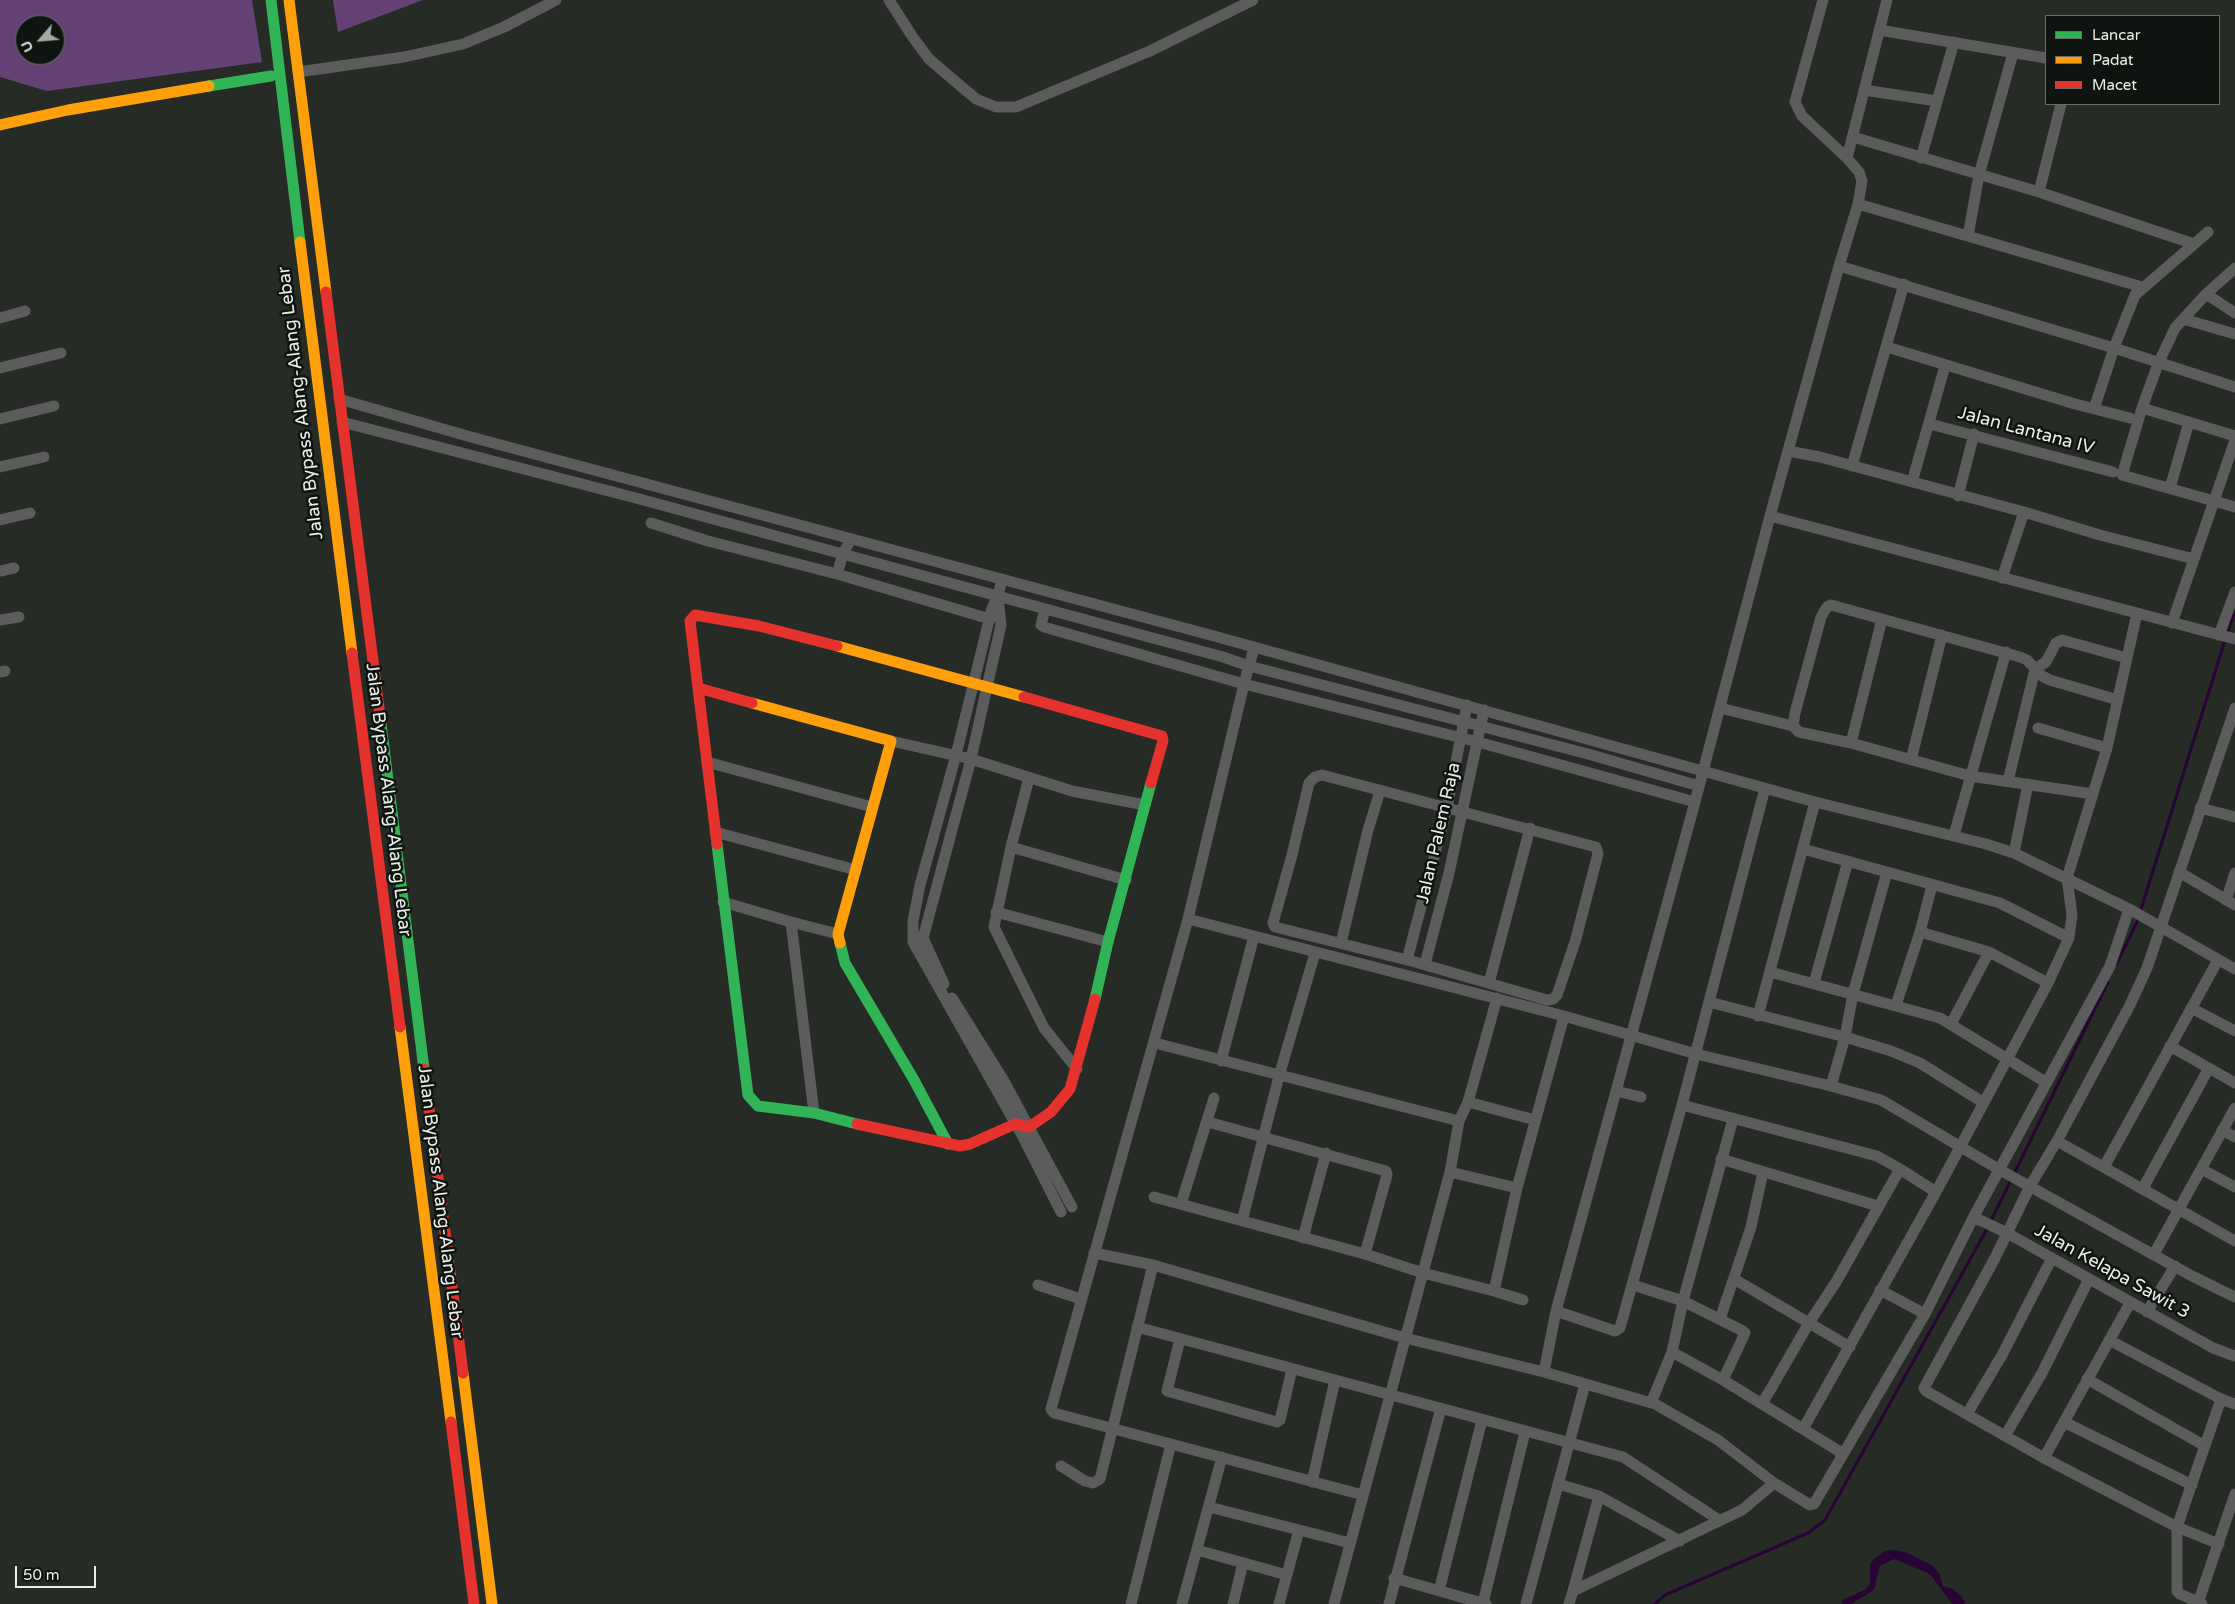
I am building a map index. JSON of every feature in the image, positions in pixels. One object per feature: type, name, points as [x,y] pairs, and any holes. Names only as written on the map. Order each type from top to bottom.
[{"type":"main road","name":"Jalan Bypass Alang-Alang Lebar","points":[[270,0],[275,76],[357,691],[474,1604]]},
{"type":"main road","name":"Jalan Bypass Alang-Alang Lebar","points":[[289,0],[492,1604]]},
{"type":"main road","points":[[0,126],[68,110],[275,76]]},
{"type":"main road","points":[[695,615],[759,626],[987,687],[1162,736],[1163,741],[1108,942],[1091,1018],[1070,1089],[1061,1101],[1042,1119],[1029,1127],[1015,1124],[970,1144],[960,1146],[866,1127],[814,1113],[758,1106],[748,1095],[690,621],[695,615]]},
{"type":"main road","points":[[698,688],[891,740],[838,934],[845,963],[914,1080],[948,1144]]},
{"type":"main road","points":[[418,1168],[437,1166]]},
{"type":"street","points":[[298,72],[404,57],[463,44],[504,27],[556,0]]},
{"type":"street","points":[[889,0],[929,59],[976,99],[996,107],[1016,107],[1099,73],[1167,44],[1253,0]]},
{"type":"street","points":[[1544,1372],[1556,1311],[1695,802],[1770,516],[1858,204],[1862,181],[1859,172],[1848,158],[1802,116],[1795,102],[1823,0]]},
{"type":"street","points":[[1848,158],[1887,0]]},
{"type":"street","points":[[1879,30],[2045,58]]},
{"type":"street","points":[[1921,158],[1954,42]]},
{"type":"street","points":[[1968,236],[1979,175],[2013,53]]},
{"type":"street","points":[[1864,90],[1937,101]]},
{"type":"street","points":[[2039,192],[2060,105]]},
{"type":"street","points":[[1853,137],[2039,192],[2194,244]]},
{"type":"street","points":[[1858,204],[2142,288]]},
{"type":"street","points":[[2094,409],[2132,300],[2142,288],[2208,232]]},
{"type":"street","points":[[1839,266],[2114,348],[2158,364],[2235,387]]},
{"type":"street","points":[[2234,268],[2206,294],[2176,328],[2158,364],[2142,408],[2122,475],[2235,507]]},
{"type":"street","points":[[1852,466],[1904,284]]},
{"type":"street","points":[[2206,294],[2235,313]]},
{"type":"street","points":[[0,318],[25,311]]},
{"type":"street","points":[[2183,319],[2235,334]]},
{"type":"street","points":[[1887,347],[1945,366],[2130,418]]},
{"type":"street","points":[[0,368],[61,353]]},
{"type":"street","points":[[1912,482],[1945,366]]},
{"type":"street","points":[[339,398],[471,436],[1484,710],[1815,802],[1954,835],[2014,853],[2130,909],[2235,969]]},
{"type":"street","points":[[0,419],[54,406]]},
{"type":"street","points":[[2142,408],[2235,436]]},
{"type":"street","points":[[342,422],[843,554],[1249,666],[1465,722],[1699,786]]},
{"type":"street","points":[[2170,488],[2189,422]]},
{"type":"street","name":"Jalan Lantana IV","points":[[1930,424],[2113,472]]},
{"type":"street","points":[[1958,496],[1974,434]]},
{"type":"street","points":[[2172,623],[2235,440]]},
{"type":"street","points":[[1788,451],[1852,466],[1958,496],[2024,512],[2100,535],[2194,559]]},
{"type":"street","points":[[0,467],[44,457]]},
{"type":"street","points":[[2002,578],[2024,512]]},
{"type":"street","points":[[0,520],[30,513]]},
{"type":"street","points":[[1770,516],[2227,637],[2235,592]]},
{"type":"street","points":[[651,523],[721,544],[837,574],[990,619]]},
{"type":"street","points":[[721,544],[726,523]]},
{"type":"street","points":[[837,574],[843,554],[851,539]]},
{"type":"street","points":[[0,571],[14,568]]},
{"type":"street","points":[[1002,579],[990,619],[913,921],[913,942],[1015,1124],[1061,1212]]},
{"type":"street","points":[[998,596],[1000,625],[987,687],[923,938],[940,979],[1004,1081],[1072,1207]]},
{"type":"street","points":[[1793,726],[1821,617],[1827,606],[1839,606],[2006,652],[2027,660],[2042,676],[2050,680],[2118,700]]},
{"type":"street","points":[[1045,609],[1041,625],[1044,627],[1244,684],[1478,742],[1695,802]]},
{"type":"street","points":[[1803,1429],[1936,1192],[2006,1058],[2048,983],[2069,938],[2072,915],[2067,878],[2107,748],[2138,613]]},
{"type":"street","points":[[0,620],[19,617]]},
{"type":"street","points":[[1851,743],[1882,619]]},
{"type":"street","points":[[1911,760],[1942,635]]},
{"type":"street","points":[[2008,781],[2035,669],[2046,662],[2056,643],[2062,640],[2127,658]]},
{"type":"street","points":[[1254,648],[1188,919],[1155,1043],[1051,1409],[1054,1413],[1363,1495]]},
{"type":"street","points":[[1954,835],[2006,652]]},
{"type":"street","name":"Jalan Palem Raja","points":[[1407,960],[1447,808],[1468,706]]},
{"type":"street","points":[[1720,708],[1793,726],[1798,732],[1851,743],[1970,776],[2093,794]]},
{"type":"street","points":[[2219,1544],[2177,1526],[2044,1458],[1926,1391],[1924,1388],[2026,1184],[2057,1141],[2130,1005],[2147,968],[2158,925],[2179,872],[2235,708]]},
{"type":"street","name":"Jalan Palem Raja","points":[[1425,964],[1463,812],[1484,710]]},
{"type":"street","points":[[2038,728],[2107,748]]},
{"type":"street","points":[[891,740],[956,755],[1072,791],[1144,806]]},
{"type":"street","points":[[706,762],[872,807]]},
{"type":"street","points":[[1322,776],[1380,792],[1530,828],[1596,847],[1598,850],[1575,942],[1557,995],[1553,999],[1547,1000],[1425,964],[1342,943],[1279,930],[1273,923],[1292,855],[1309,782],[1315,777],[1322,776]]},
{"type":"street","points":[[1029,778],[1011,847],[994,927],[1044,1028],[1077,1069]]},
{"type":"street","points":[[2014,853],[2028,784]]},
{"type":"street","points":[[1556,1311],[1618,1330],[1633,1285],[1696,1054],[1765,788]]},
{"type":"street","points":[[1342,943],[1368,830],[1380,792]]},
{"type":"street","points":[[1758,1016],[1815,802]]},
{"type":"street","points":[[2200,808],[2235,817]]},
{"type":"street","points":[[1489,983],[1530,828]]},
{"type":"street","points":[[715,832],[856,870]]},
{"type":"street","points":[[1011,847],[1126,880]]},
{"type":"street","points":[[1803,849],[2000,903],[2069,938]]},
{"type":"street","points":[[1814,984],[1848,861]]},
{"type":"street","points":[[1831,1086],[1845,1036],[1853,994],[1887,872]]},
{"type":"street","points":[[2179,872],[2231,903],[2235,873]]},
{"type":"street","points":[[1896,1005],[1920,932],[1932,885]]},
{"type":"street","points":[[723,902],[838,934]]},
{"type":"street","points":[[1094,1254],[1152,1265],[1405,1338],[1544,1372],[1652,1403],[1718,1440],[1774,1483],[1806,1504],[1814,1504],[1842,1452],[1925,1314],[1978,1220],[2110,966],[2130,909]]},
{"type":"street","points":[[996,912],[1108,942]]},
{"type":"street","points":[[1188,919],[1497,998],[1696,1054],[1831,1086],[1881,1100],[2003,1172],[2235,1297]]},
{"type":"street","points":[[913,921],[927,920]]},
{"type":"street","points":[[791,922],[814,1113]]},
{"type":"street","points":[[1920,932],[1990,952],[2048,983]]},
{"type":"street","points":[[1221,1061],[1254,936]]},
{"type":"street","points":[[1951,1024],[1990,952]]},
{"type":"street","points":[[1242,1220],[1279,1076],[1315,953]]},
{"type":"street","points":[[2104,1167],[2218,960]]},
{"type":"street","points":[[1770,972],[1940,1018],[2048,1083]]},
{"type":"street","points":[[1334,1604],[1450,1172],[1459,1121],[1468,1102],[1497,998]]},
{"type":"street","points":[[1709,1002],[1758,1016],[1845,1036],[1891,1051],[1920,1063],[1984,1103]]},
{"type":"street","points":[[2191,1008],[2235,1031]]},
{"type":"street","points":[[1494,1291],[1517,1188],[1564,1016]]},
{"type":"street","points":[[1155,1043],[1459,1121]]},
{"type":"street","points":[[2170,1046],[2235,1083]]},
{"type":"street","points":[[2143,1188],[2210,1068]]},
{"type":"street","points":[[1616,1091],[1641,1097]]},
{"type":"street","points":[[1181,1204],[1214,1098]]},
{"type":"street","points":[[1468,1102],[1535,1120]]},
{"type":"street","points":[[1682,1105],[1877,1156],[1900,1168],[1936,1192]]},
{"type":"street","points":[[2154,1254],[2235,1108]]},
{"type":"street","points":[[1652,1403],[1672,1352],[1683,1301],[1733,1118]]},
{"type":"street","points":[[1208,1122],[1326,1152],[1386,1170],[1387,1176],[1365,1254]]},
{"type":"street","points":[[2222,1130],[2235,1137]]},
{"type":"street","points":[[2057,1141],[2180,1208],[2235,1241]]},
{"type":"street","points":[[1303,1238],[1326,1152]]},
{"type":"street","points":[[1721,1159],[1878,1206]]},
{"type":"street","points":[[1762,1404],[1836,1282],[1900,1168]]},
{"type":"street","points":[[2201,1169],[2235,1187]]},
{"type":"street","points":[[1450,1172],[1517,1188]]},
{"type":"street","points":[[1720,1319],[1751,1227],[1763,1172]]},
{"type":"street","points":[[1154,1197],[1365,1254],[1423,1273],[1523,1300]]},
{"type":"street","name":"Jalan Kelapa Sawit 3","points":[[1978,1220],[2052,1258],[2213,1348],[2235,1356]]},
{"type":"street","points":[[1967,1414],[2002,1355],[2052,1258]]},
{"type":"street","points":[[1062,1466],[1085,1481],[1093,1482],[1098,1480],[1152,1265]]},
{"type":"street","points":[[2147,1312],[2175,1266]]},
{"type":"street","points":[[1734,1279],[1850,1348]]},
{"type":"street","points":[[2005,1436],[2042,1373],[2089,1279]]},
{"type":"street","points":[[1038,1285],[1081,1298]]},
{"type":"street","points":[[1633,1285],[1683,1301],[1744,1330],[1745,1334],[1723,1380]]},
{"type":"street","points":[[1880,1290],[1925,1314]]},
{"type":"street","points":[[2044,1458],[2130,1303]]},
{"type":"street","points":[[1137,1326],[1623,1457],[1719,1520]]},
{"type":"street","points":[[1180,1339],[1167,1391],[1277,1422],[1280,1420],[1292,1369]]},
{"type":"street","points":[[2109,1340],[2221,1400],[2235,1404]]},
{"type":"street","points":[[1672,1352],[1723,1380],[1842,1452]]},
{"type":"street","points":[[2088,1379],[2205,1446]]},
{"type":"street","points":[[1312,1482],[1335,1380]]},
{"type":"street","points":[[1526,1604],[1585,1384]]},
{"type":"street","points":[[2221,1400],[2177,1526],[2177,1591],[2200,1603],[2235,1494]]},
{"type":"street","points":[[1389,1604],[1394,1578],[1441,1408]]},
{"type":"street","points":[[1439,1591],[1482,1420]]},
{"type":"street","points":[[2064,1422],[2192,1485]]},
{"type":"street","points":[[1394,1578],[1484,1604],[1525,1432]]},
{"type":"street","points":[[1131,1604],[1171,1444]]},
{"type":"street","points":[[1182,1604],[1222,1457]]},
{"type":"street","points":[[1573,1591],[1742,1510],[1774,1483]]},
{"type":"street","points":[[1558,1484],[1599,1496],[1680,1541]]},
{"type":"street","points":[[1570,1604],[1599,1496]]},
{"type":"street","points":[[1209,1507],[1350,1543]]},
{"type":"street","points":[[1279,1604],[1299,1530]]},
{"type":"street","points":[[1197,1550],[1287,1575]]},
{"type":"street","points":[[1233,1604],[1243,1563]]},
{"type":"shaded area","points":[[0,0],[252,0],[262,62],[47,91],[0,77]]},
{"type":"shaded area","points":[[333,0],[423,0],[338,32]]},
{"type":"shaded area","points":[[1894,1550],[1908,1553],[1933,1566],[1940,1575],[1943,1586],[1953,1589],[1962,1597],[1966,1604],[1952,1604],[1930,1574],[1894,1559],[1880,1566],[1874,1590],[1851,1604],[1841,1604],[1843,1600],[1866,1589],[1870,1584],[1870,1564],[1875,1558],[1885,1551]]},
{"type":"waterway","points":[[2227,634],[2235,611]]},
{"type":"waterway","points":[[2116,965],[2137,922],[2225,640]]},
{"type":"waterway","points":[[2014,1174],[2108,982]]},
{"type":"waterway","points":[[1655,1604],[1665,1595],[1808,1533],[1825,1520],[1987,1229],[2011,1180]]},
{"type":"traffic: fast","points":[[271,0],[300,242]]},
{"type":"traffic: fast","points":[[209,86],[271,76]]},
{"type":"traffic: fast","points":[[381,724],[424,1069]]},
{"type":"traffic: fast","points":[[1095,999],[1108,942],[1151,783]]},
{"type":"traffic: fast","points":[[717,844],[748,1095],[758,1106],[814,1113],[857,1124]]},
{"type":"traffic: fast","points":[[840,943],[845,963],[914,1080],[948,1144]]},
{"type":"traffic: slow","points":[[289,0],[326,292]]},
{"type":"traffic: slow","points":[[0,125],[68,110],[209,86]]},
{"type":"traffic: slow","points":[[300,242],[352,653]]},
{"type":"traffic: slow","points":[[837,646],[1024,697]]},
{"type":"traffic: slow","points":[[752,703],[891,741],[838,934],[840,943]]},
{"type":"traffic: slow","points":[[400,1027],[451,1422]]},
{"type":"traffic: slow","points":[[463,1373],[492,1604]]},
{"type":"traffic: jam","points":[[326,292],[381,724]]},
{"type":"traffic: jam","points":[[698,688],[690,621],[695,615],[759,626],[837,646]]},
{"type":"traffic: jam","points":[[352,653],[400,1027]]},
{"type":"traffic: jam","points":[[717,844],[698,688],[752,703]]},
{"type":"traffic: jam","points":[[1024,697],[1162,736],[1163,741],[1151,783]]},
{"type":"traffic: jam","points":[[857,1124],[960,1146],[970,1144],[1015,1124],[1029,1127],[1051,1112],[1070,1089],[1095,999]]},
{"type":"traffic: jam","points":[[424,1069],[463,1373]]},
{"type":"traffic: jam","points":[[451,1422],[474,1604]]}]
